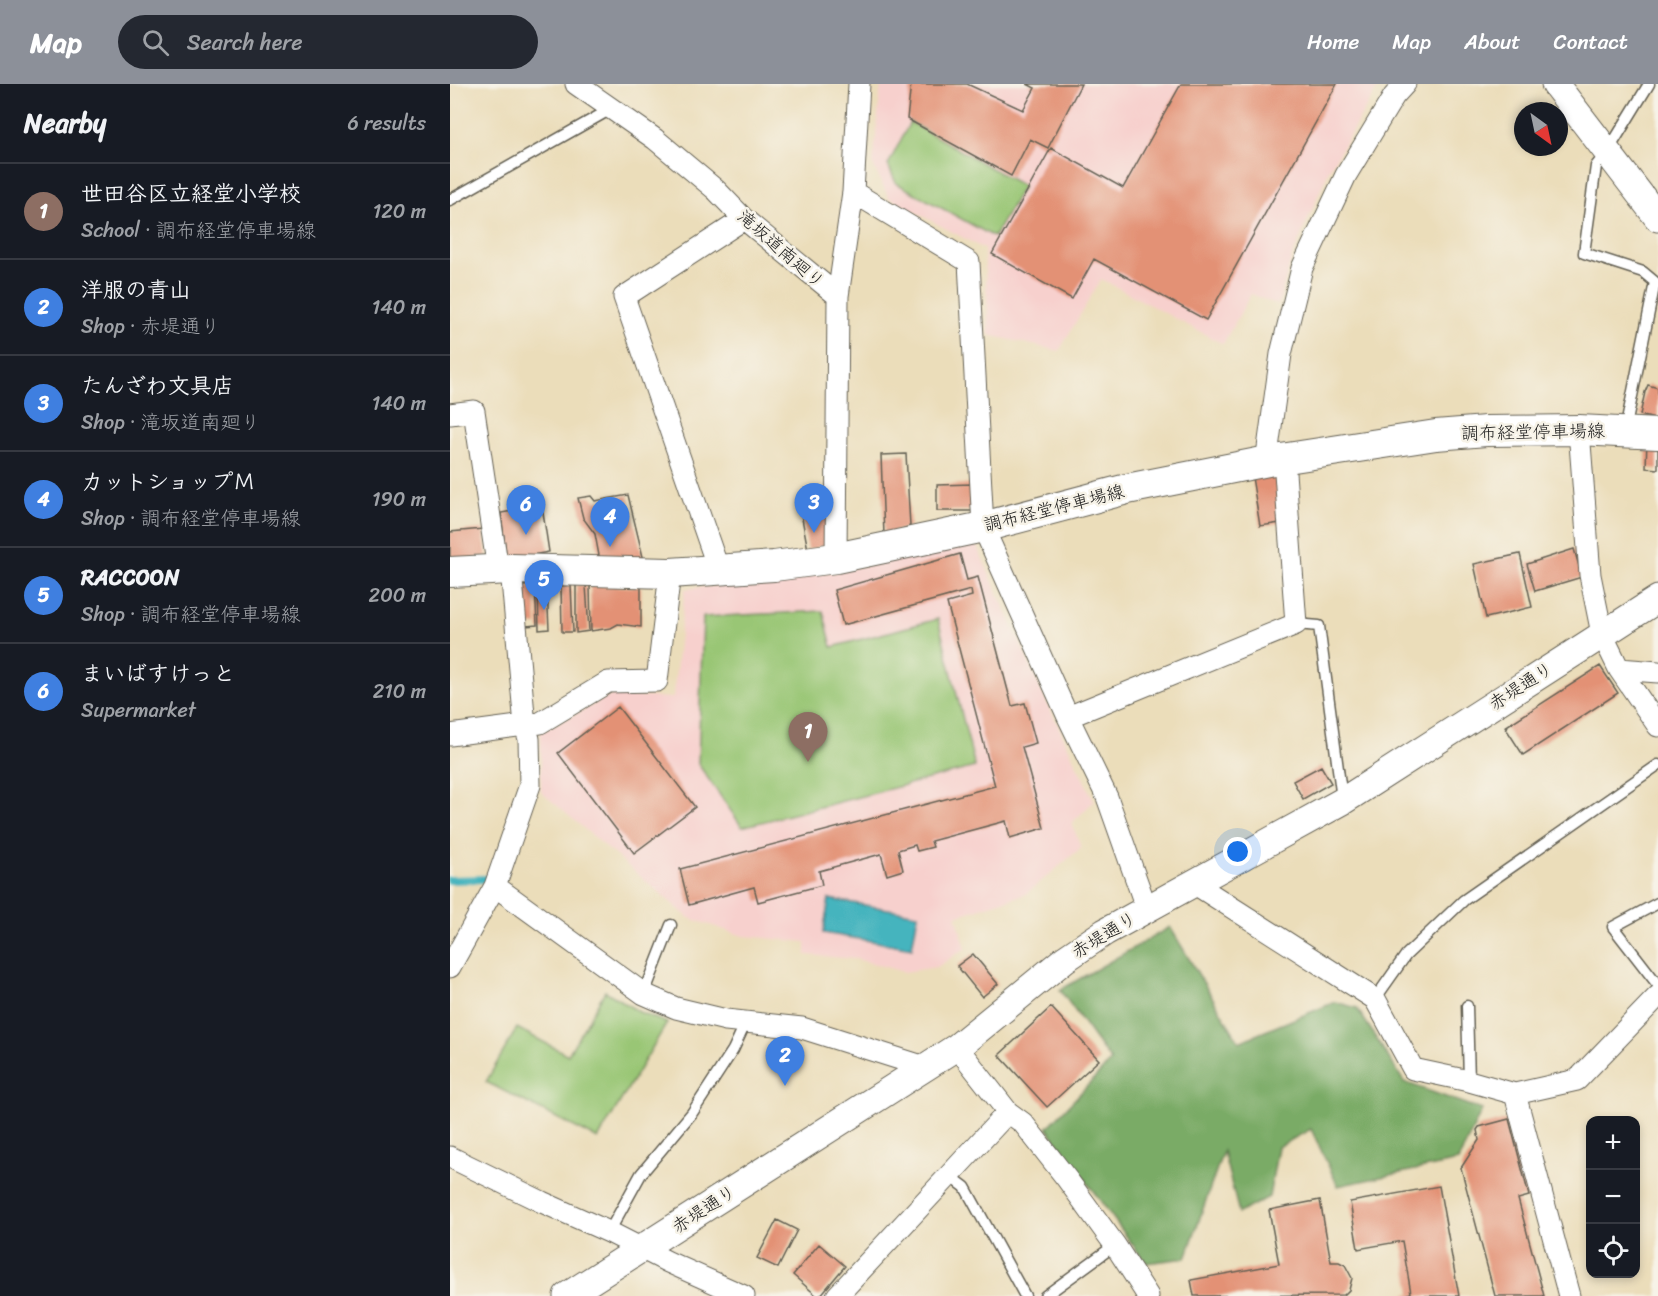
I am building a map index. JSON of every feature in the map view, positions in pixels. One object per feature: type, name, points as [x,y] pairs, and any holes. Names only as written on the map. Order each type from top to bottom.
[{"type":"main road","name":"調布経堂停車場線","points":[[450,572],[505,570],[670,573],[774,566],[836,558],[983,527],[1127,489],[1276,460],[1436,435],[1486,431],[1578,430],[1658,434]]},
{"type":"street","name":"滝坂道南廻り","points":[[576,84],[655,139],[716,190],[744,219],[838,296],[836,558]]},
{"type":"street","points":[[838,296],[853,192],[859,84]]},
{"type":"street","points":[[1068,717],[1296,624],[1276,460],[1268,448],[1281,354],[1302,268],[1346,175],[1394,96],[1405,84]]},
{"type":"street","points":[[1556,84],[1655,211]]},
{"type":"street","points":[[853,192],[969,262],[983,527],[1068,717],[1107,797],[1147,910]]},
{"type":"street","points":[[719,571],[624,297],[744,219]]},
{"type":"street","points":[[450,414],[474,411],[505,570],[525,726],[529,739],[530,785],[495,886],[450,967]]},
{"type":"street","points":[[1578,430],[1590,575],[1602,634],[1619,669],[1658,726]]},
{"type":"street","points":[[450,735],[540,723],[608,682],[657,681],[670,573]]},
{"type":"street","name":"赤堤通り","points":[[567,1296],[957,1047],[1065,959],[1105,932],[1343,801],[1658,599]]},
{"type":"street","points":[[1619,669],[1658,672]]},
{"type":"street","points":[[1195,884],[1375,999],[1413,1069],[1515,1094],[1577,1080],[1658,996]]},
{"type":"street","points":[[495,886],[644,994],[676,1008],[726,1020],[802,1028],[925,1067]]},
{"type":"street","points":[[957,1047],[1008,1112],[1023,1124],[1067,1179],[1115,1245],[1148,1296]]},
{"type":"street","points":[[1515,1094],[1569,1296]]},
{"type":"street","points":[[837,1296],[1008,1112]]},
{"type":"street","points":[[450,1157],[744,1296]]},
{"type":"lane","points":[[1625,432],[1655,282],[1643,272],[1584,254],[1596,166],[1649,84]]},
{"type":"lane","points":[[450,200],[611,108]]},
{"type":"lane","points":[[1296,624],[1319,626],[1343,801]]},
{"type":"lane","points":[[1375,999],[1406,955],[1464,900],[1658,765]]},
{"type":"lane","points":[[1658,903],[1613,927],[1658,985]]},
{"type":"lane","points":[[644,994],[671,925]]},
{"type":"lane","points":[[1467,1005],[1469,1081]]},
{"type":"lane","points":[[609,1232],[641,1174],[692,1113],[734,1050],[746,1022]]},
{"type":"lane","points":[[949,1175],[965,1187],[1025,1296]]},
{"type":"lane","points":[[1045,1296],[1115,1245]]},
{"type":"shaded area","points":[[881,84],[1380,84],[1329,170],[1292,257],[1278,305],[1251,294],[1223,344],[1101,279],[1059,351],[989,335],[984,249],[889,198],[873,165]]},
{"type":"shaded area","points":[[975,542],[1041,690],[1094,801],[1072,823],[1081,848],[1026,894],[956,916],[966,948],[937,967],[904,972],[856,959],[806,955],[806,942],[743,936],[689,918],[541,792],[541,732],[612,695],[673,698],[685,589],[833,572]]},
{"type":"green space","points":[[910,122],[1023,186],[994,237],[896,183],[888,165]]},
{"type":"green space","points":[[823,611],[832,647],[938,619],[975,767],[742,827],[698,764],[703,617]]},
{"type":"green space","points":[[1170,927],[1239,1042],[1335,1002],[1357,1008],[1404,1082],[1482,1110],[1458,1161],[1338,1186],[1311,1129],[1278,1147],[1269,1197],[1239,1213],[1223,1151],[1186,1258],[1146,1263],[1047,1128],[1111,1061],[1060,990]]},
{"type":"green space","points":[[605,991],[641,1013],[667,1023],[598,1139],[486,1082],[517,1028],[568,1055]]},
{"type":"water","points":[[829,899],[918,914],[912,948],[823,933]]},
{"type":"building","points":[[911,84],[967,84],[1023,110],[1035,88],[1027,84],[1081,84],[1048,148],[1030,139],[1011,176],[907,119]]},
{"type":"building","points":[[1181,84],[1337,84],[1206,320],[1094,259],[1072,299],[992,254],[1051,148],[1123,188]]},
{"type":"building","points":[[1648,385],[1658,388],[1658,420],[1640,415]]},
{"type":"building","points":[[1647,440],[1658,440],[1658,469],[1646,468]]},
{"type":"building","points":[[906,454],[910,526],[884,536],[881,455]]},
{"type":"building","points":[[1277,475],[1280,523],[1260,526],[1252,477]]},
{"type":"building","points":[[973,484],[973,511],[937,511],[937,485]]},
{"type":"building","points":[[628,495],[644,561],[600,561],[595,534],[583,518],[578,498],[591,496],[595,501]]},
{"type":"building","points":[[828,499],[829,535],[825,546],[808,550],[800,508],[810,501]]},
{"type":"building","points":[[542,506],[549,552],[515,558],[506,553],[501,513]]},
{"type":"building","points":[[483,529],[487,556],[450,563],[450,532]]},
{"type":"building","points":[[1574,549],[1582,577],[1535,591],[1527,564]]},
{"type":"building","points":[[960,554],[967,580],[978,577],[1012,706],[1025,703],[1036,743],[1022,747],[1044,828],[1010,838],[1006,821],[931,841],[933,847],[917,851],[915,845],[898,850],[903,870],[887,875],[881,854],[819,871],[822,885],[758,902],[754,887],[689,905],[680,869],[995,786],[947,603],[972,596],[971,590],[843,625],[834,590]]},
{"type":"building","points":[[1520,554],[1532,607],[1486,618],[1474,564]]},
{"type":"building","points":[[535,585],[537,625],[526,626],[523,586]]},
{"type":"building","points":[[571,585],[573,632],[562,632],[561,586]]},
{"type":"building","points":[[576,585],[586,585],[589,631],[576,633]]},
{"type":"building","points":[[590,585],[641,587],[641,627],[618,624],[611,628],[591,631]]},
{"type":"building","points":[[538,587],[547,587],[549,629],[539,630]]},
{"type":"building","points":[[1600,666],[1618,693],[1523,755],[1505,727]]},
{"type":"building","points":[[618,707],[695,807],[634,853],[558,753]]},
{"type":"building","points":[[1321,766],[1331,783],[1303,799],[1293,781]]},
{"type":"building","points":[[973,954],[998,984],[982,997],[957,966]]},
{"type":"building","points":[[1051,1007],[1099,1060],[1047,1107],[999,1055]]},
{"type":"building","points":[[1509,1119],[1529,1196],[1518,1199],[1544,1296],[1495,1296],[1461,1168],[1479,1140],[1477,1130],[1479,1127]]},
{"type":"building","points":[[1439,1186],[1459,1296],[1401,1296],[1411,1293],[1402,1241],[1358,1249],[1350,1202]]},
{"type":"building","points":[[1320,1200],[1331,1262],[1345,1265],[1352,1278],[1349,1290],[1344,1295],[1194,1296],[1191,1280],[1279,1264],[1269,1210]]},
{"type":"building","points":[[777,1220],[797,1230],[778,1268],[757,1258]]},
{"type":"building","points":[[819,1244],[845,1266],[820,1296],[817,1296],[793,1275]]},
{"type":"waterway","points":[[450,880],[486,879]]},
{"type":"place","name":"たんざわ文具店","points":[[814,533]]},
{"type":"place","name":"まいばすけっと","points":[[526,535]]},
{"type":"place","name":"カットショップＭ","points":[[610,547]]},
{"type":"place","name":"RACCOON","points":[[544,610]]},
{"type":"place","name":"世田谷区立経堂小学校","points":[[808,762]]},
{"type":"place","name":"洋服の青山","points":[[785,1086]]}]
